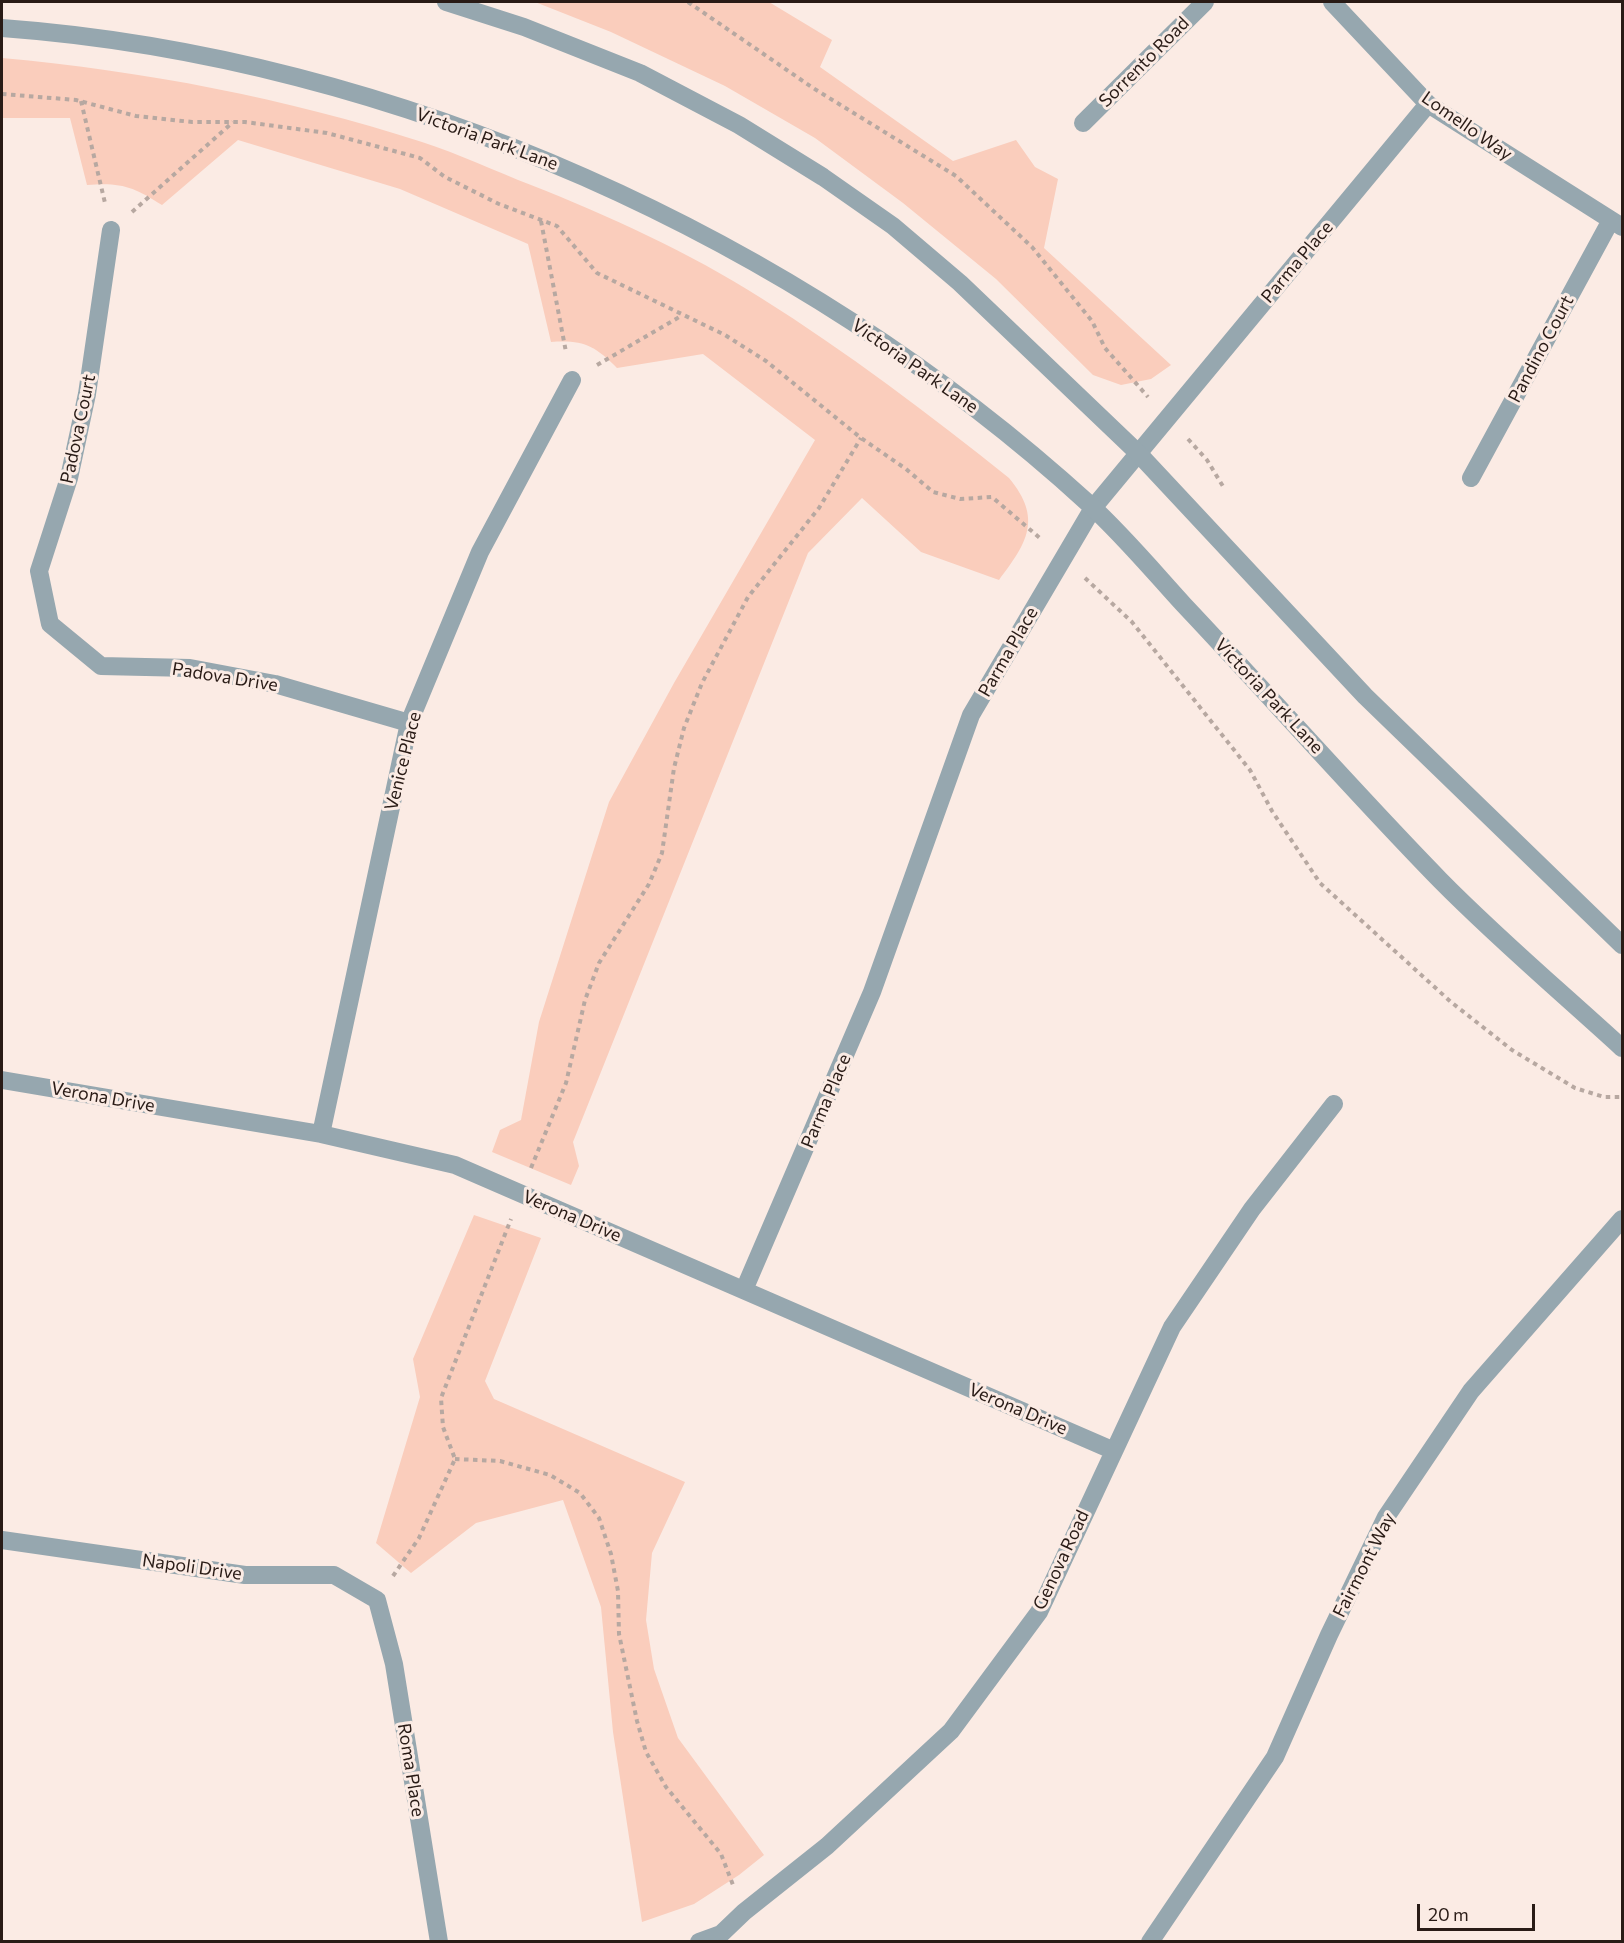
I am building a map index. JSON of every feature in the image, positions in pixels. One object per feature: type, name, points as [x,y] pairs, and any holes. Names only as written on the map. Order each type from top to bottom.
[{"type":"street","points":[[446,2],[524,27],[640,73],[739,125],[823,177],[893,226],[960,283],[1138,453],[1365,696],[1623,945]]},
{"type":"street","name":"Sorrento Road","points":[[1083,123],[1205,2]]},
{"type":"street","name":"Lomello Way","points":[[1332,2],[1428,104],[1617,224]]},
{"type":"street","name":"Victoria Park Lane","points":[[2,28],[136,43],[269,70],[407,111],[547,159],[690,227],[825,304],[891,347],[996,423],[1093,508],[1443,884],[1623,1048]]},
{"type":"street","name":"Parma Place","points":[[744,1290],[872,992],[971,715],[1093,508],[1428,104]]},
{"type":"street","name":"Pandino Court","points":[[1472,478],[1617,224]]},
{"type":"street","name":"Padova Court","points":[[50,624],[39,571],[72,467],[87,394],[111,230]]},
{"type":"street","name":"Venice Place","points":[[321,1134],[409,723],[480,552],[572,380]]},
{"type":"street","name":"Padova Drive","points":[[50,624],[101,666],[190,668],[274,684],[409,723]]},
{"type":"street","name":"Verona Drive","points":[[2,1080],[321,1134],[455,1165],[1112,1450]]},
{"type":"street","name":"Genova Road","points":[[699,1941],[723,1938],[744,1912],[827,1846],[951,1731],[1039,1612],[1112,1450],[1172,1327],[1252,1209],[1334,1104]]},
{"type":"street","name":"Fairmont Way","points":[[1150,1941],[1275,1757],[1329,1635],[1386,1517],[1472,1391],[1623,1219]]},
{"type":"street","name":"Napoli Drive","points":[[2,1540],[245,1575],[334,1575],[377,1600]]},
{"type":"street","name":"Roma Place","points":[[377,1600],[394,1664],[439,1941]]},
{"type":"path","points":[[688,2],[813,88],[965,184],[1032,247],[1092,321],[1105,348],[1125,374],[1208,460],[1224,488]]},
{"type":"path","points":[[2,94],[81,101],[136,116],[233,122],[327,133],[420,158],[445,177],[499,204],[557,226],[597,273],[725,335],[765,361],[933,492],[960,499],[993,497],[1132,622],[1251,770],[1272,811],[1320,883],[1451,1002],[1512,1050],[1575,1088],[1604,1097],[1623,1097]]},
{"type":"path","points":[[81,101],[111,230],[233,122]]},
{"type":"path","points":[[541,220],[572,380],[682,315]]},
{"type":"path","points":[[377,1600],[419,1538],[455,1459],[443,1427],[441,1398],[467,1326],[566,1083],[585,1000],[600,963],[649,884],[662,853],[674,768],[684,728],[702,683],[748,597],[819,508],[861,438]]},
{"type":"path","points":[[455,1459],[500,1461],[550,1475],[580,1493],[599,1518],[611,1554],[618,1591],[619,1634],[636,1721],[646,1752],[666,1787],[721,1854],[744,1912]]},
{"type":"shaded area","points":[[535,2],[769,2],[832,40],[820,67],[953,161],[1016,140],[1035,167],[1058,179],[1044,248],[1171,365],[1151,379],[1121,385],[1093,375],[996,279],[903,203],[815,138],[725,86],[611,32]]},
{"type":"shaded area","points":[[2,58],[108,70],[214,88],[319,112],[436,147],[590,209],[706,265],[793,319],[887,384],[1009,478],[1026,506],[1028,519],[1023,542],[999,580],[921,552],[862,498],[808,553],[573,1142],[579,1166],[571,1185],[492,1152],[500,1130],[521,1120],[539,1022],[609,802],[674,683],[815,440],[703,354],[617,368],[594,349],[580,343],[551,342],[528,244],[400,189],[238,140],[162,205],[127,187],[109,184],[87,185],[70,118],[2,118]]},
{"type":"shaded area","points":[[474,1215],[541,1238],[485,1381],[494,1399],[685,1482],[652,1553],[646,1620],[654,1669],[678,1738],[764,1855],[739,1875],[694,1904],[642,1922],[613,1732],[601,1607],[563,1500],[476,1523],[411,1573],[376,1543],[420,1397],[413,1359]]}]
